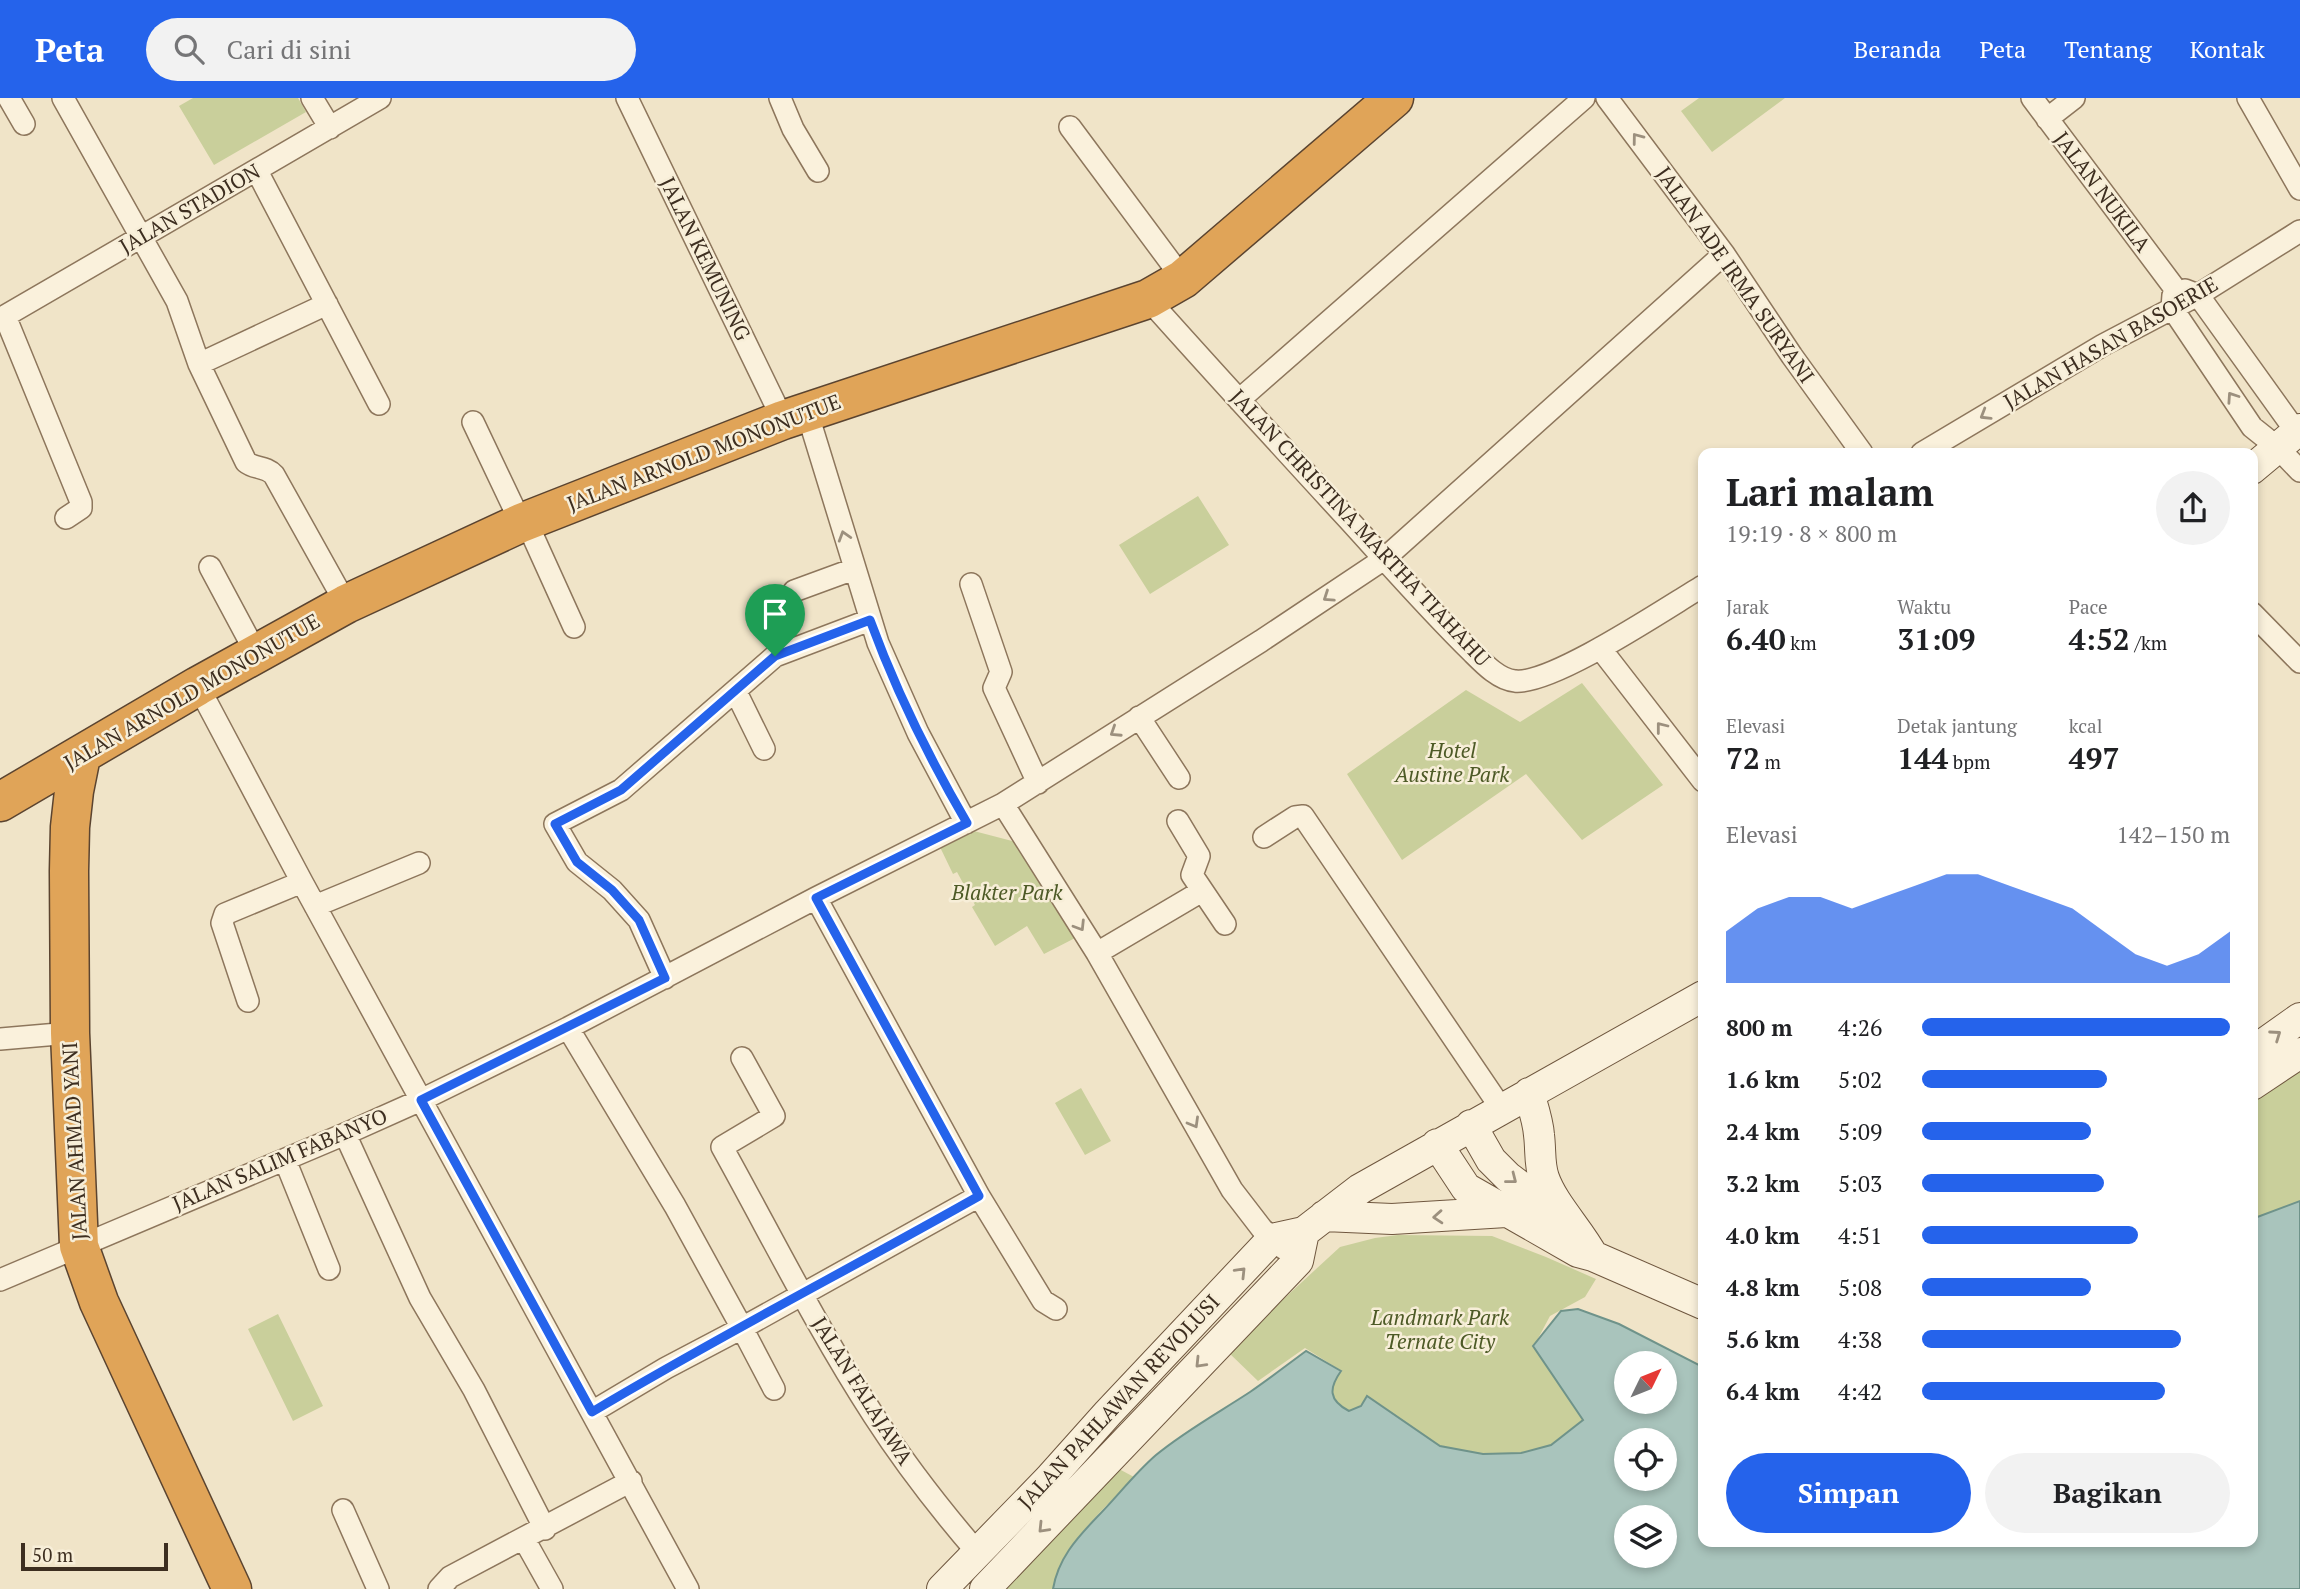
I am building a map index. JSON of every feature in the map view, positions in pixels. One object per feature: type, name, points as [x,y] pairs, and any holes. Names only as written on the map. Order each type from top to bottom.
[{"type":"highway","name":"JALAN ARNOLD MONONUTUE","points":[[10,797],[198,686],[346,604],[524,522],[795,416],[1147,299],[1183,279],[1394,98]]},
{"type":"highway","name":"JALAN AHMAD YANI","points":[[81,756],[70,827],[70,1033],[79,1246],[99,1302],[232,1589]]},
{"type":"highway","points":[[10,797],[47,807],[70,827]]},
{"type":"street","points":[[9,98],[24,124]]},
{"type":"street","points":[[63,98],[177,301],[199,364],[246,461],[251,466],[269,469],[274,475],[346,604]]},
{"type":"street","points":[[313,98],[330,128]]},
{"type":"street","name":"JALAN STADION","points":[[2,317],[330,128],[356,104],[380,98]]},
{"type":"street","name":"JALAN KEMUNING","points":[[627,98],[795,416],[854,569],[887,666],[918,733],[967,823]]},
{"type":"street","points":[[780,98],[793,130],[818,171]]},
{"type":"street","points":[[1239,400],[1584,98]]},
{"type":"street","name":"JALAN ADE IRMA SURYANI","points":[[1607,98],[1724,254],[1792,356],[1858,448]]},
{"type":"street","name":"JALAN NUKILA","points":[[2032,98],[2173,286]]},
{"type":"street","points":[[2047,119],[2074,98]]},
{"type":"street","points":[[2248,98],[2300,190]]},
{"type":"street","points":[[1070,127],[1183,279]]},
{"type":"street","points":[[257,171],[379,404]]},
{"type":"street","name":"JALAN HASAN BASOERIE","points":[[1930,448],[2103,345],[2198,295],[2300,231]]},
{"type":"street","name":"JALAN SALIM FABANYO","points":[[0,1280],[421,1100],[568,1028],[1003,804],[1261,641],[1384,559],[1724,254]]},
{"type":"street","points":[[2293,436],[2252,427],[2172,308],[2173,286],[2198,295],[2293,436],[2300,471]]},
{"type":"street","name":"JALAN CHRISTINA MARTHA TIAHAHU","points":[[1147,299],[1384,559],[1472,652],[1498,674],[1511,681],[1527,682],[1546,676],[1600,648]]},
{"type":"street","points":[[199,364],[327,304]]},
{"type":"street","points":[[2,317],[81,502],[81,508],[66,518]]},
{"type":"street","points":[[473,422],[574,627]]},
{"type":"street","points":[[2258,464],[2293,436]]},
{"type":"street","points":[[210,567],[256,653]]},
{"type":"street","points":[[794,591],[854,569]]},
{"type":"street","points":[[971,584],[1002,674],[994,688],[1038,783]]},
{"type":"street","points":[[1698,589],[1600,648],[1698,775]]},
{"type":"street","points":[[2258,619],[2300,662]]},
{"type":"street","points":[[665,978],[639,920],[612,890],[577,862],[555,824],[621,790],[775,656],[870,620]]},
{"type":"street","points":[[198,686],[688,1589]]},
{"type":"street","points":[[736,692],[764,749]]},
{"type":"street","points":[[1139,717],[1179,778]]},
{"type":"street","points":[[1003,804],[1097,953],[1232,1190],[1272,1239]]},
{"type":"street","points":[[1264,837],[1295,817],[1303,816],[1501,1108]]},
{"type":"street","points":[[1178,821],[1199,856],[1192,874],[1225,924]]},
{"type":"street","points":[[315,906],[419,863]]},
{"type":"street","points":[[248,1001],[222,923],[223,918],[225,914],[302,882]]},
{"type":"street","points":[[1097,953],[1202,891]]},
{"type":"street","points":[[816,898],[979,1196],[1043,1301],[1056,1309]]},
{"type":"street","name":"JALAN PAHLAWAN REVOLUSI","points":[[985,1589],[1309,1236],[1360,1189],[1698,999]]},
{"type":"street","points":[[2258,1048],[2300,1018]]},
{"type":"street","points":[[568,1028],[675,1206],[774,1389]]},
{"type":"street","points":[[0,1039],[70,1033]]},
{"type":"street","points":[[2258,1081],[2300,1054]]},
{"type":"street","name":"JALAN FALAJAWA","points":[[742,1058],[774,1116],[722,1147],[851,1379],[893,1445],[977,1552]]},
{"type":"street","points":[[1529,1093],[1539,1133],[1540,1162],[1544,1177],[1588,1247]]},
{"type":"street","points":[[1471,1125],[1491,1160],[1508,1177],[1555,1212],[1588,1247],[1698,1302]]},
{"type":"street","points":[[345,1134],[420,1298],[463,1370],[545,1529]]},
{"type":"street","points":[[1437,1144],[1466,1188],[1578,1252],[1588,1247]]},
{"type":"street","points":[[285,1160],[330,1269]]},
{"type":"street","points":[[592,1412],[666,1368],[979,1196]]},
{"type":"street","points":[[1309,1236],[1392,1219],[1506,1212]]},
{"type":"street","name":"JALAN PAHLAWAN REVOLUSI","points":[[942,1589],[1049,1479],[1272,1239],[1309,1236]]},
{"type":"street","points":[[439,1589],[450,1577],[631,1482]]},
{"type":"street","points":[[342,1510],[378,1589]]},
{"type":"street","points":[[524,1539],[552,1589]]},
{"type":"green space","points":[[193,98],[298,98],[306,112],[214,165],[179,106]]},
{"type":"green space","points":[[1699,98],[1785,98],[1712,152],[1681,111]]},
{"type":"green space","points":[[1198,496],[1229,545],[1150,594],[1119,545]]},
{"type":"green space","name":"Hotel Austine Park","points":[[1582,683],[1663,785],[1582,840],[1526,774],[1402,860],[1347,774],[1466,690],[1520,722]]},
{"type":"green space","name":"Blakter Park","points":[[970,830],[1016,842],[1077,937],[1044,954],[1027,926],[995,946],[972,907],[975,905],[957,872],[953,874],[939,845]]},
{"type":"green space","points":[[2300,1064],[2300,1201],[2258,1217],[2258,1090]]},
{"type":"green space","points":[[1081,1088],[1111,1141],[1085,1155],[1055,1103]]},
{"type":"green space","name":"Landmark Park Ternate City","points":[[1398,1235],[1492,1236],[1596,1279],[1585,1297],[1550,1316],[1534,1346],[1583,1420],[1551,1445],[1521,1453],[1483,1454],[1440,1446],[1367,1397],[1360,1406],[1352,1410],[1342,1407],[1332,1393],[1340,1370],[1305,1348],[1258,1381],[1227,1351],[1340,1247]]},
{"type":"green space","points":[[278,1314],[323,1406],[293,1421],[248,1329]]},
{"type":"green space","points":[[1119,1469],[1134,1477],[1074,1542],[1053,1589],[998,1589]]},
{"type":"water","points":[[2300,1201],[2300,1589],[1053,1589],[1059,1568],[1075,1542],[1148,1462],[1178,1438],[1250,1392],[1306,1351],[1341,1371],[1334,1383],[1333,1393],[1342,1407],[1349,1411],[1361,1406],[1367,1396],[1440,1446],[1483,1454],[1521,1453],[1551,1445],[1583,1420],[1533,1346],[1561,1311],[1578,1309],[1619,1324],[1672,1351],[1614,1351],[1614,1414],[1677,1414],[1677,1354],[1698,1364],[1698,1547],[2258,1547],[2258,1217]]},
{"type":"route","points":[[870,620],[887,666],[918,733],[967,823],[816,898],[979,1196],[666,1368],[592,1412],[421,1100],[665,978],[639,920],[612,890],[577,862],[555,824],[621,790],[775,656],[870,620]]}]
